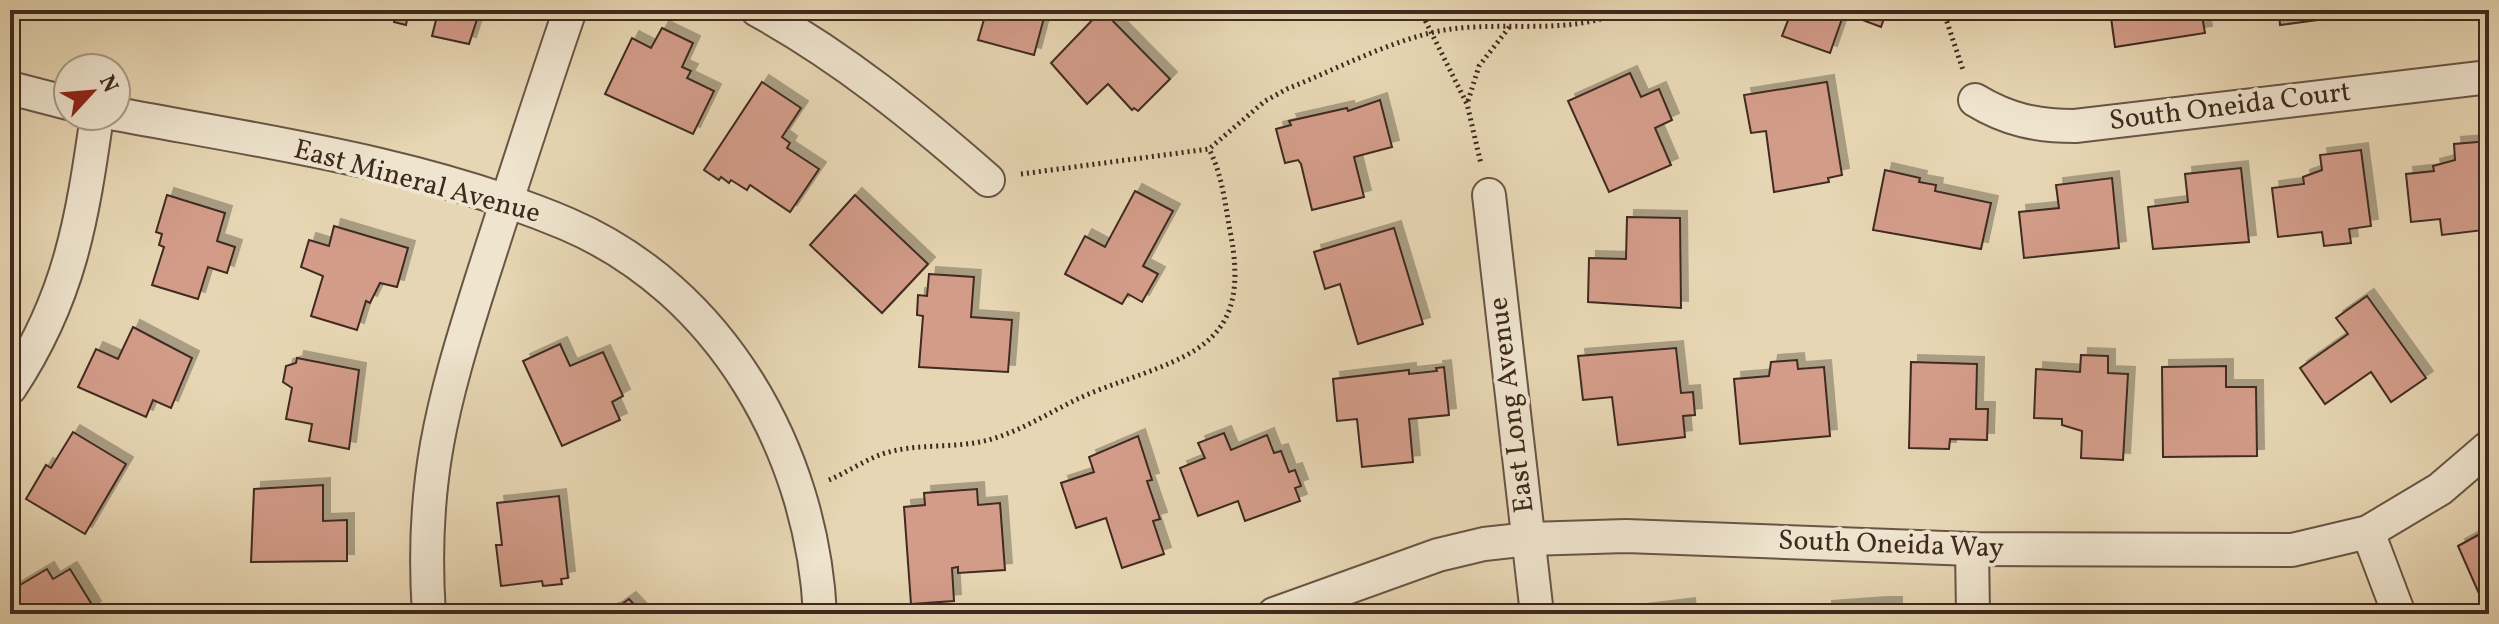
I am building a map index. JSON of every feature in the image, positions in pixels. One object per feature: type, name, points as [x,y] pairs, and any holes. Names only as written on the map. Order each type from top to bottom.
[{"type":"street","points":[[429,614],[426,563],[430,473],[448,386],[505,201],[570,10]]},
{"type":"street","points":[[757,10],[801,34],[853,70],[988,180]]},
{"type":"street","name":"South Oneida Court","points":[[1975,100],[1998,114],[2026,123],[2075,126],[2489,77]]},
{"type":"street","points":[[10,88],[52,99]]},
{"type":"street","name":"East Mineral Avenue","points":[[132,117],[371,164],[505,201],[569,225],[652,274],[688,305],[745,375],[769,417],[798,492],[811,548],[820,614]]},
{"type":"street","points":[[10,388],[44,328],[71,266],[94,132]]},
{"type":"street","name":"East Long Avenue","points":[[1489,195],[1537,614]]},
{"type":"street","name":"South Oneida Way","points":[[1274,614],[1438,555],[1484,544],[1529,539],[1626,536],[1972,549],[2292,550],[2368,532],[2440,489],[2489,447]]},
{"type":"street","points":[[2368,532],[2399,614]]},
{"type":"street","points":[[1972,549],[1973,614]]},
{"type":"path","points":[[1420,10],[1467,104],[1489,195]]},
{"type":"path","points":[[988,180],[1082,163],[1174,156],[1209,149],[1265,101],[1287,89],[1430,33],[1583,22],[1625,10]]},
{"type":"path","points":[[1943,10],[1975,100]]},
{"type":"path","points":[[1467,104],[1479,66],[1512,25]]},
{"type":"path","points":[[798,492],[888,452],[989,440],[1046,418],[1079,397],[1162,369],[1206,341],[1224,322],[1234,305],[1238,287],[1236,258],[1220,178],[1209,149]]},
{"type":"building","points":[[389,10],[480,10],[469,44],[432,36],[436,20],[408,14],[406,25],[394,22],[396,12]]},
{"type":"building","points":[[964,10],[1030,10],[1045,14],[1034,55],[978,40],[985,16]]},
{"type":"building","points":[[1102,10],[1170,79],[1138,111],[1132,110],[1108,84],[1087,104],[1051,63]]},
{"type":"building","points":[[1792,10],[1887,10],[1881,27],[1844,13],[1830,53],[1782,36]]},
{"type":"building","points":[[2110,10],[2201,10],[2205,33],[2115,47]]},
{"type":"building","points":[[2279,10],[2325,10],[2326,19],[2280,25]]},
{"type":"building","points":[[662,28],[693,43],[682,67],[691,71],[687,78],[714,91],[693,134],[605,94],[632,38],[651,48]]},
{"type":"building","points":[[1630,73],[1641,97],[1659,89],[1672,120],[1655,128],[1671,165],[1609,192],[1568,101]]},
{"type":"building","points":[[762,82],[801,108],[782,137],[790,143],[787,148],[819,169],[790,212],[750,185],[747,190],[731,180],[729,183],[721,177],[719,180],[704,170]]},
{"type":"building","points":[[1827,82],[1842,175],[1828,178],[1829,182],[1774,192],[1766,131],[1751,133],[1744,95]]},
{"type":"building","points":[[1380,100],[1392,147],[1354,157],[1364,197],[1312,210],[1301,164],[1298,160],[1285,163],[1276,129],[1291,125],[1289,121],[1347,108],[1348,111]]},
{"type":"building","points":[[2489,141],[2489,214],[2482,215],[2484,230],[2442,235],[2440,219],[2411,222],[2406,174],[2434,171],[2433,166],[2455,160],[2454,144]]},
{"type":"building","points":[[2361,150],[2371,226],[2349,229],[2351,243],[2324,246],[2322,232],[2278,237],[2272,188],[2304,184],[2303,177],[2322,170],[2320,155]]},
{"type":"building","points":[[2241,168],[2249,242],[2153,249],[2148,207],[2188,202],[2185,174]]},
{"type":"building","points":[[1885,170],[1920,178],[1919,182],[1936,185],[1935,191],[1991,203],[1981,249],[1873,230]]},
{"type":"building","points":[[2112,178],[2119,248],[2024,258],[2019,212],[2059,208],[2056,185]]},
{"type":"building","points":[[1135,191],[1173,211],[1143,266],[1158,274],[1142,302],[1128,294],[1122,304],[1065,274],[1085,236],[1105,247]]},
{"type":"building","points":[[167,195],[225,213],[217,241],[235,247],[227,273],[208,267],[198,299],[152,285],[164,247],[159,245],[162,234],[156,232]]},
{"type":"building","points":[[855,195],[928,264],[882,313],[810,245]]},
{"type":"building","points":[[1627,217],[1680,218],[1681,308],[1588,302],[1589,258],[1626,259]]},
{"type":"building","points":[[334,226],[408,248],[397,287],[380,283],[370,303],[366,301],[357,330],[311,316],[323,276],[301,267],[309,240],[329,246]]},
{"type":"building","points":[[1394,228],[1423,324],[1358,344],[1340,284],[1325,289],[1314,252]]},
{"type":"building","points":[[929,274],[974,277],[971,317],[1012,320],[1008,372],[919,367],[923,316],[917,315],[918,295],[927,296]]},
{"type":"building","points":[[2367,296],[2426,378],[2391,402],[2371,372],[2325,404],[2300,368],[2348,334],[2336,318]]},
{"type":"building","points":[[133,327],[192,358],[171,408],[153,400],[146,417],[78,387],[96,349],[118,359]]},
{"type":"building","points":[[560,344],[570,366],[603,352],[623,396],[612,402],[620,420],[562,446],[523,361]]},
{"type":"building","points":[[1676,348],[1681,393],[1693,392],[1695,415],[1683,416],[1685,437],[1618,445],[1612,397],[1583,400],[1578,356]]},
{"type":"building","points":[[2081,355],[2108,356],[2108,373],[2128,374],[2123,460],[2081,458],[2082,431],[2062,425],[2062,419],[2034,418],[2036,369],[2080,372]]},
{"type":"building","points":[[297,358],[359,370],[349,449],[309,441],[312,424],[286,419],[292,388],[283,382],[286,366],[296,363]]},
{"type":"building","points":[[1797,360],[1798,369],[1824,367],[1830,436],[1740,444],[1734,379],[1769,376],[1771,362]]},
{"type":"building","points":[[1911,362],[1977,364],[1976,409],[1988,409],[1987,440],[1950,439],[1949,449],[1909,448]]},
{"type":"building","points":[[2226,366],[2226,387],[2256,387],[2257,456],[2163,457],[2162,367]]},
{"type":"building","points":[[1444,367],[1449,415],[1409,419],[1413,462],[1362,467],[1357,419],[1337,421],[1333,379],[1409,370],[1409,374],[1437,371],[1436,368]]},
{"type":"building","points":[[73,432],[126,464],[85,534],[26,499],[46,465],[51,468]]},
{"type":"building","points":[[1224,433],[1231,450],[1267,435],[1274,453],[1281,451],[1289,472],[1295,470],[1301,486],[1295,488],[1300,501],[1245,521],[1238,501],[1198,516],[1180,468],[1205,458],[1198,443]]},
{"type":"building","points":[[1138,436],[1152,480],[1147,481],[1160,519],[1153,521],[1164,554],[1122,568],[1106,518],[1076,528],[1061,483],[1094,472],[1089,457]]},
{"type":"building","points":[[323,485],[323,521],[347,520],[347,561],[251,562],[254,489]]},
{"type":"building","points":[[977,489],[978,505],[1000,503],[1005,570],[958,573],[958,567],[952,568],[954,601],[911,604],[904,507],[925,505],[924,493]]},
{"type":"building","points":[[559,496],[568,578],[561,579],[562,584],[543,586],[542,581],[501,586],[496,545],[502,545],[497,503]]},
{"type":"building","points":[[2489,529],[2489,614],[2488,614],[2458,546]]},
{"type":"building","points":[[47,569],[53,579],[70,569],[94,608],[83,614],[17,614],[10,602],[10,591]]},
{"type":"building","points":[[629,599],[643,614],[602,614],[615,609]]},
{"type":"building","points":[[1895,604],[1895,614],[1819,614],[1825,612],[1825,608]]},
{"type":"building","points":[[1688,605],[1689,614],[1639,614],[1638,611]]}]
